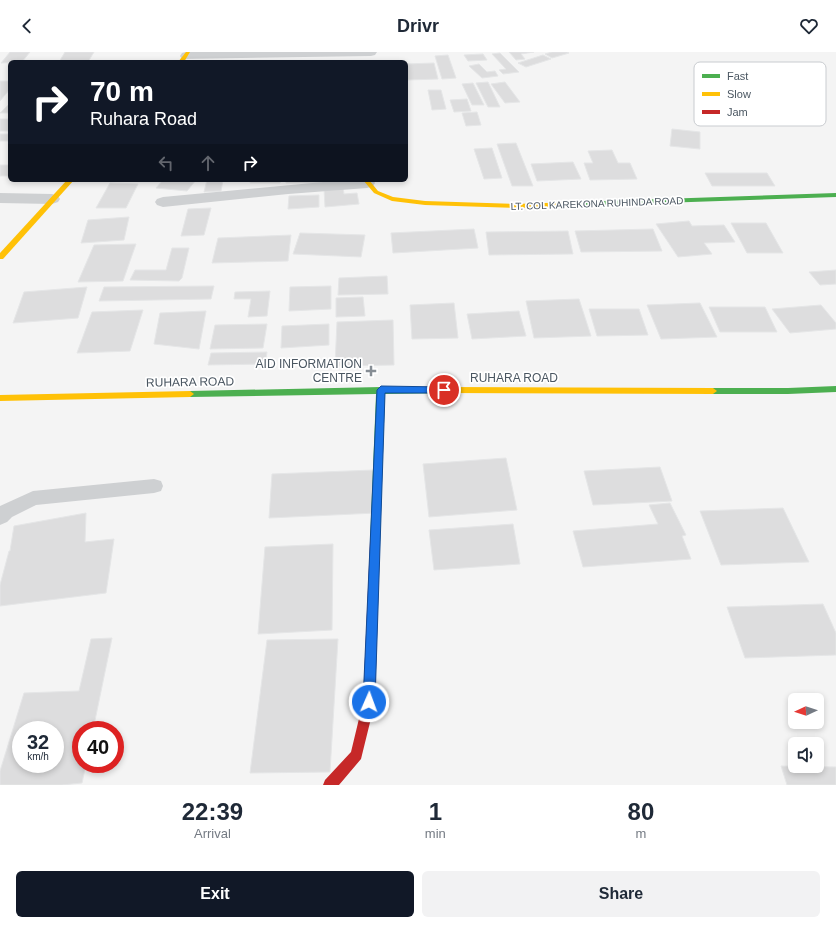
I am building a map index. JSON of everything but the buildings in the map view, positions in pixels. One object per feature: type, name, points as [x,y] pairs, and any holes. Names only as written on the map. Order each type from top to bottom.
[{"type":"street","points":[[185,57],[371,52]]},
{"type":"street","points":[[0,257],[68,182]]},
{"type":"street","points":[[163,202],[367,182]]},
{"type":"street","name":"LT. COL KAREKONA RUHINDA ROAD","points":[[367,182],[376,192],[392,200],[425,203],[515,206],[836,195]]},
{"type":"street","points":[[0,198],[52,199]]},
{"type":"street","name":"RUHARA ROAD","points":[[0,398],[381,390],[836,389]]},
{"type":"street","points":[[330,785],[356,755],[369,702],[381,390]]},
{"type":"lane","points":[[0,517],[5,512],[33,498],[154,486]]},
{"type":"traffic: fast","points":[[574,204],[836,195]]},
{"type":"traffic: fast","points":[[713,391],[788,391],[836,389]]},
{"type":"traffic: fast","points":[[375,542],[381,390]]},
{"type":"traffic: fast","points":[[190,394],[448,390]]},
{"type":"traffic: slow","points":[[182,60],[188,52]]},
{"type":"traffic: slow","points":[[0,257],[69,182]]},
{"type":"traffic: slow","points":[[368,182],[376,192],[392,199],[425,203],[515,206],[574,204]]},
{"type":"traffic: slow","points":[[448,390],[713,391]]},
{"type":"traffic: slow","points":[[0,398],[190,394]]},
{"type":"traffic: jam","points":[[330,785],[357,755],[369,702],[375,542]]},
{"type":"place","name":"AID INFORMATION CENTRE","points":[[371,371]]},
{"type":"route","points":[[369,702],[381,390],[444,390]]}]
